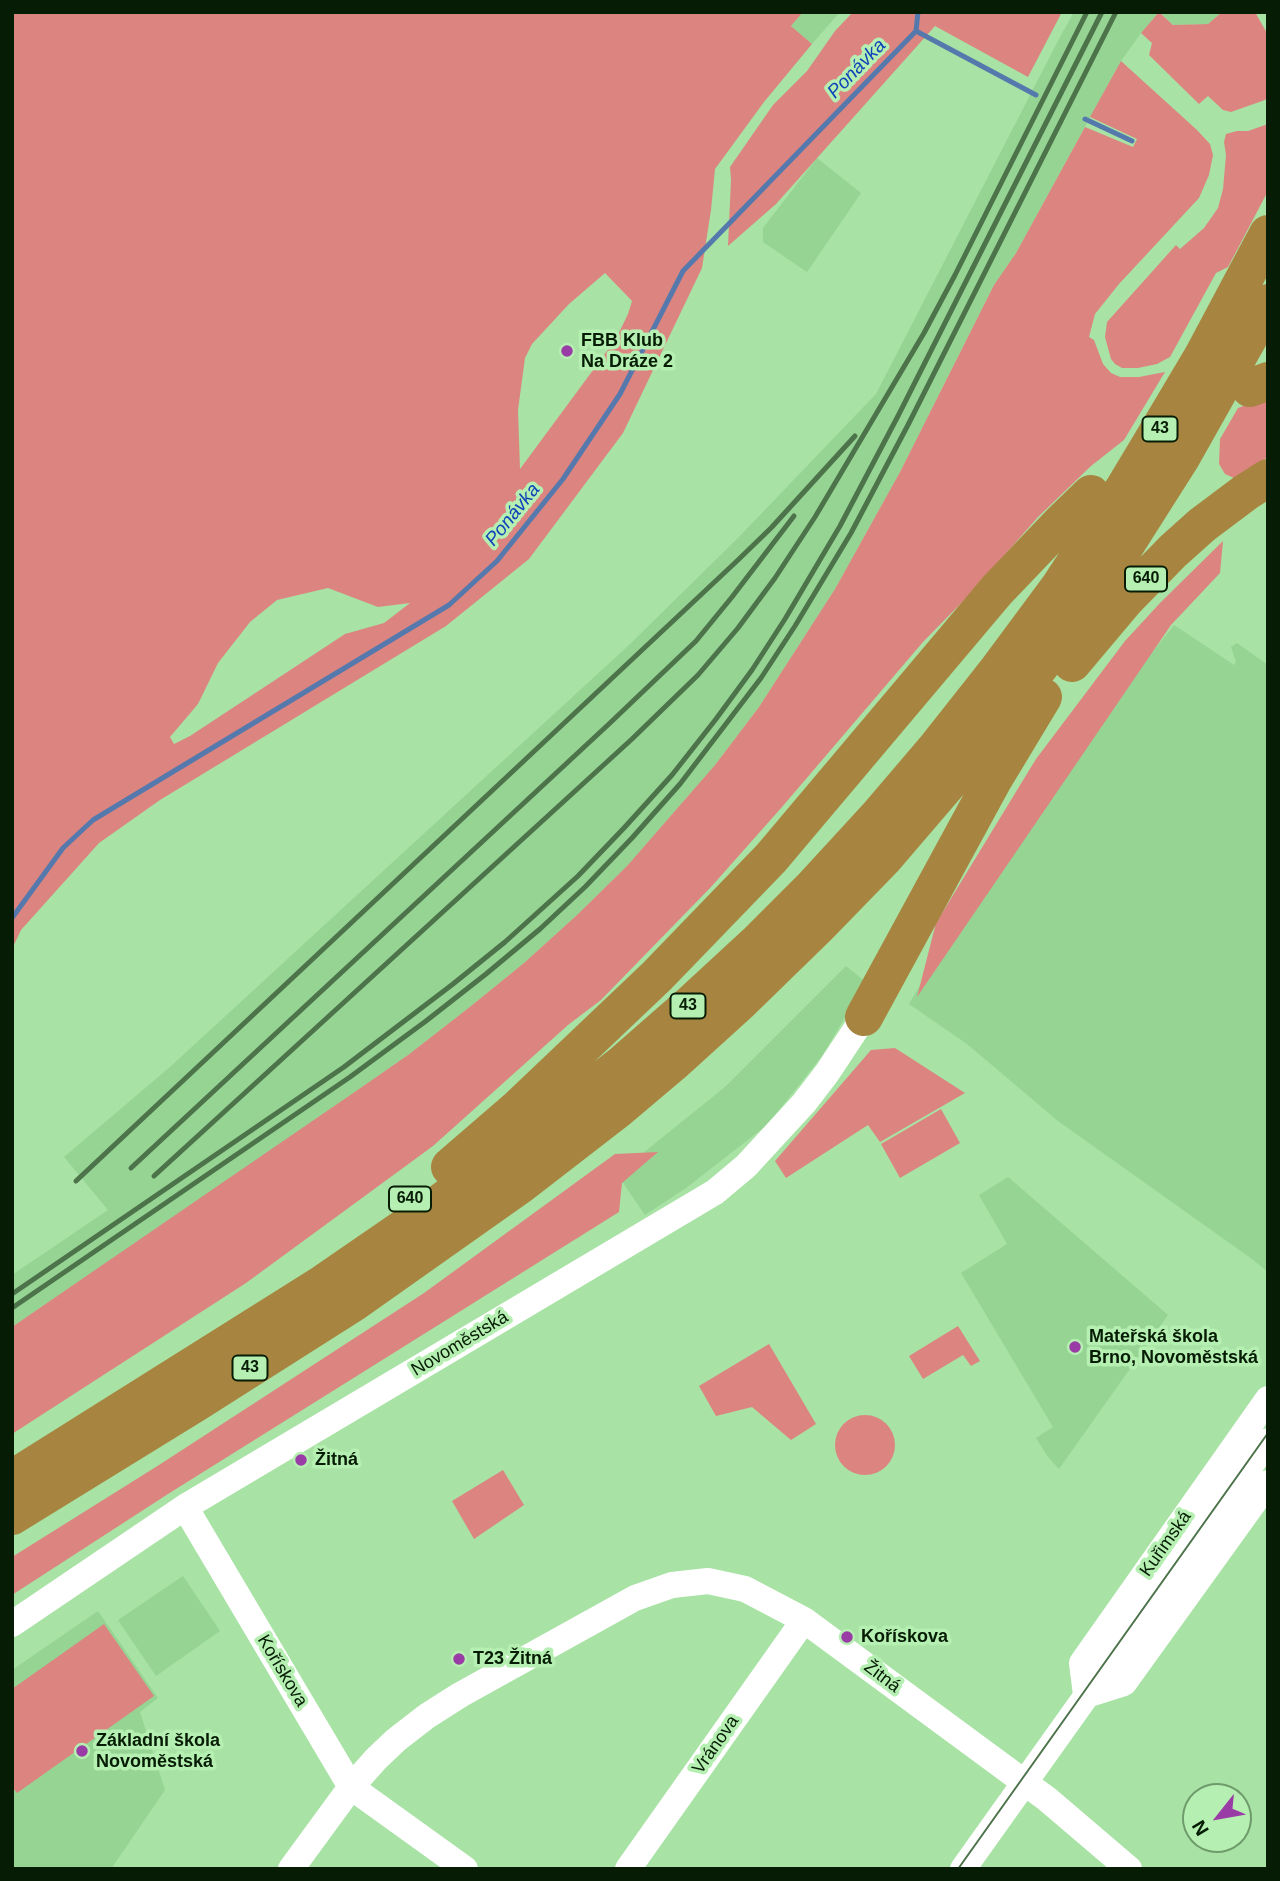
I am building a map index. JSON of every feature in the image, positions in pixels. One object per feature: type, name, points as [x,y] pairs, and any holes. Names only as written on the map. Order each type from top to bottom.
[{"type":"highway","name":"43","points":[[12,1479],[236,1340],[433,1208],[621,1065],[758,942],[879,815],[937,747],[1060,586],[1137,468],[1203,356],[1259,251]]},
{"type":"highway","name":"43","points":[[12,1516],[352,1303],[520,1185],[617,1110],[740,1002],[885,857],[951,780],[1064,635],[1151,507],[1268,303]]},
{"type":"highway","name":"640","points":[[885,857],[958,796],[1125,600],[1173,551],[1202,524],[1268,478]]},
{"type":"highway","name":"640","points":[[236,1340],[516,1110],[657,976],[771,859],[997,590],[1091,494]]},
{"type":"highway","points":[[864,1017],[993,780],[1042,698],[1109,598],[1151,507]]},
{"type":"street","name":"Novoměstská","points":[[12,1624],[185,1507],[715,1192],[746,1166],[804,1103],[864,1017]]},
{"type":"street","name":"Kuřimská","points":[[1086,1695],[1082,1664],[1268,1399]]},
{"type":"street","name":"Kuřimská","points":[[963,1869],[1268,1441]]},
{"type":"street","points":[[1086,1695],[1124,1683],[1268,1483]]},
{"type":"street","name":"Kořískova","points":[[185,1507],[351,1787],[465,1869]]},
{"type":"street","name":"Žitná","points":[[291,1869],[351,1787],[376,1759],[396,1740],[438,1709],[635,1598],[662,1588],[708,1581],[745,1588],[804,1620],[1047,1799],[1129,1869]]},
{"type":"street","name":"Vránova","points":[[628,1869],[804,1620]]},
{"type":"shaded area","points":[[12,12],[803,12],[791,26],[812,44],[764,102],[715,169],[702,268],[623,433],[529,559],[446,626],[160,800],[99,843],[21,930],[12,949]],"holes":[[[605,273],[632,301],[628,314],[616,339],[520,469],[518,410],[525,358],[532,344],[569,304]],[[328,588],[378,607],[410,603],[384,623],[345,634],[174,744],[170,737],[198,704],[218,663],[250,622],[277,600]]]},
{"type":"shaded area","points":[[803,12],[840,12],[812,44],[791,26]]},
{"type":"shaded area","points":[[853,12],[1062,12],[1028,77],[935,26],[776,204],[728,246],[730,167],[773,105],[807,71],[835,31]]},
{"type":"shaded area","points":[[1074,12],[1159,12],[1121,61],[1016,253],[994,285],[900,472],[835,589],[759,707],[715,765],[627,866],[524,963],[471,1006],[408,1055],[12,1327],[12,1275],[108,1210],[64,1157],[170,1067],[629,645],[737,539],[876,394]]},
{"type":"shaded area","points":[[1159,12],[1173,25],[1208,24],[1222,12],[1255,12],[1268,35],[1268,96],[1265,100],[1231,112],[1223,110],[1208,96],[1199,104],[1149,55],[1152,43],[1141,33]]},
{"type":"shaded area","points":[[1160,12],[1222,12],[1208,24],[1173,25]]},
{"type":"shaded area","points":[[1121,61],[1197,130],[1210,144],[1213,155],[1209,175],[1199,198],[1119,284],[1095,314],[1089,337],[1094,340],[1103,364],[1111,373],[1120,377],[1139,377],[1165,372],[1124,440],[1091,466],[1038,517],[972,592],[923,642],[711,887],[601,1000],[568,1025],[433,1146],[246,1283],[12,1434],[12,1327],[408,1055],[471,1006],[524,963],[627,866],[715,765],[759,707],[835,589],[900,472],[994,285],[1016,253],[1085,127],[1133,147],[1137,139],[1090,117]]},
{"type":"shaded area","points":[[1268,124],[1268,191],[1228,267],[1216,273],[1170,357],[1157,364],[1138,368],[1122,368],[1115,364],[1105,337],[1107,322],[1176,245],[1180,249],[1204,228],[1218,208],[1223,189],[1226,134],[1248,131]]},
{"type":"shaded area","points":[[817,158],[861,193],[807,272],[763,242],[763,228]]},
{"type":"shaded area","points":[[1268,397],[1268,457],[1234,478],[1225,474],[1219,464],[1220,439],[1238,408]]},
{"type":"shaded area","points":[[1223,541],[1220,573],[1171,625],[917,997],[936,923],[1036,759],[1125,641]]},
{"type":"shaded area","points":[[1174,625],[1234,665],[1236,662],[1231,647],[1237,643],[1268,665],[1268,1272],[1058,1121],[967,1044],[909,1004],[979,884],[1053,777]]},
{"type":"shaded area","points":[[846,966],[866,982],[822,1056],[767,1125],[686,1188],[645,1215],[617,1174],[725,1087]]},
{"type":"shaded area","points":[[895,1048],[965,1093],[880,1142],[868,1125],[786,1178],[775,1161],[871,1050]]},
{"type":"shaded area","points":[[941,1109],[960,1143],[900,1178],[881,1144]]},
{"type":"shaded area","points":[[658,1152],[622,1183],[619,1212],[168,1494],[12,1595],[12,1557],[424,1293],[615,1154]]},
{"type":"shaded area","name":"Mateřská škola Brno, Novoměstská","points":[[1008,1177],[1168,1315],[1059,1469],[1036,1438],[1053,1427],[961,1273],[1007,1244],[979,1195]]},
{"type":"shaded area","points":[[958,1326],[980,1361],[971,1366],[963,1355],[923,1379],[909,1356]]},
{"type":"shaded area","points":[[769,1344],[816,1424],[791,1440],[752,1407],[716,1416],[699,1386]]},
{"type":"shaded area","points":[[859,1415],[871,1415],[890,1428],[895,1445],[893,1457],[882,1470],[871,1475],[859,1475],[840,1462],[835,1451],[835,1439],[848,1420]]},
{"type":"shaded area","points":[[503,1470],[524,1505],[474,1539],[452,1501]]},
{"type":"shaded area","points":[[183,1576],[220,1631],[156,1676],[118,1620]]},
{"type":"shaded area","name":"Základní škola Novoměstská","points":[[98,1611],[158,1698],[140,1712],[165,1790],[111,1869],[12,1869],[12,1670]]},
{"type":"shaded area","points":[[104,1624],[154,1696],[17,1793],[12,1787],[12,1689]]},
{"type":"waterway","name":"Ponávka","points":[[12,918],[63,848],[93,820],[449,605],[497,561],[563,479],[620,394],[683,271],[916,31],[918,12]]},
{"type":"waterway","points":[[916,31],[1036,95]]},
{"type":"waterway","points":[[1085,119],[1132,141]]},
{"type":"tram line","points":[[958,1869],[1268,1433]]},
{"type":"railway","points":[[154,1176],[632,739],[698,675],[738,628],[815,517],[924,333],[1087,12]]},
{"type":"railway","points":[[12,1294],[344,1067],[453,984],[505,942],[578,876],[672,775],[752,670],[840,526],[1102,12]]},
{"type":"railway","points":[[12,1308],[350,1077],[486,974],[585,887],[680,784],[761,678],[851,533],[1116,12]]},
{"type":"railway","points":[[76,1181],[738,560],[855,436]]},
{"type":"railway","points":[[131,1168],[696,641],[794,516]]},
{"type":"place","name":"FBB Klub Na Dráze 2","points":[[567,351]]},
{"type":"place","name":"Mateřská škola Brno, Novoměstská","points":[[1075,1347]]},
{"type":"place","name":"Žitná","points":[[301,1460]]},
{"type":"place","name":"Kořískova","points":[[847,1637]]},
{"type":"place","name":"T23 Žitná","points":[[459,1659]]},
{"type":"place","name":"Základní škola Novoměstská","points":[[82,1751]]}]
